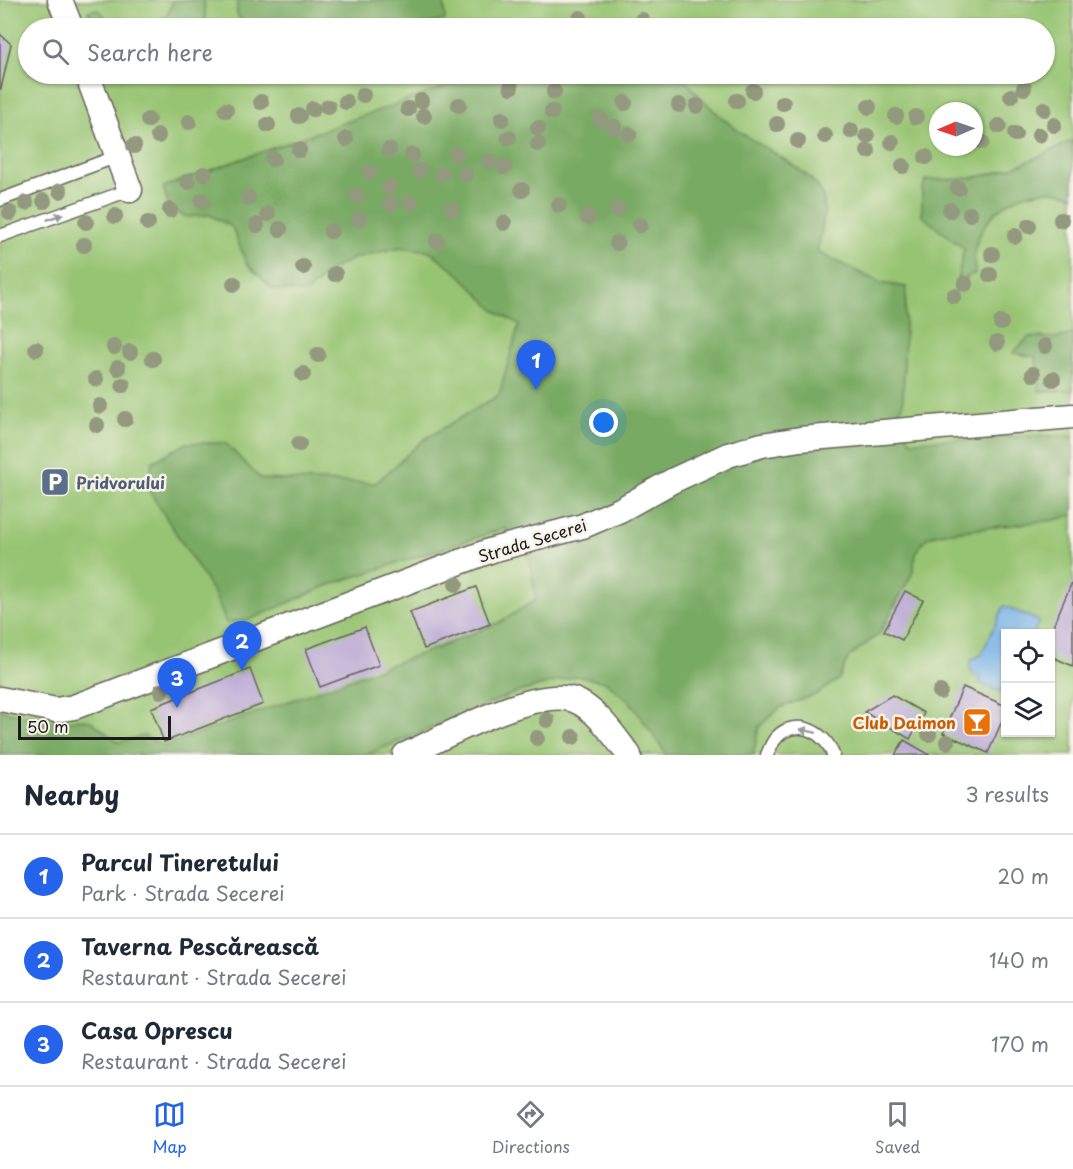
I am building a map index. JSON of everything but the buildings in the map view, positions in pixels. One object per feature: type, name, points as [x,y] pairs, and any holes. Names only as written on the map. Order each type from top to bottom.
[{"type":"street","points":[[60,0],[67,18]]},
{"type":"street","points":[[91,84],[130,190]]},
{"type":"street","name":"Strada Secerei","points":[[0,699],[56,710],[74,707],[492,550],[583,526],[620,510],[672,481],[728,455],[762,445],[864,433],[1073,416]]},
{"type":"street","points":[[405,755],[518,705],[556,697],[574,700],[592,712],[629,755]]},
{"type":"lane","points":[[0,200],[118,156]]},
{"type":"lane","points":[[0,236],[130,190]]},
{"type":"lane","points":[[767,755],[774,740],[788,730],[804,728],[818,733],[828,742],[833,755]]},
{"type":"green space","points":[[0,0],[1073,0],[1073,755],[0,755]]},
{"type":"green space","points":[[173,0],[204,0],[206,18],[164,18]]},
{"type":"green space","points":[[237,0],[444,0],[445,18],[240,18],[237,14]]},
{"type":"green space","points":[[98,9],[106,18],[90,18],[88,11]]},
{"type":"green space","points":[[453,84],[689,84],[728,123],[798,169],[818,188],[823,197],[824,210],[817,252],[881,283],[906,287],[903,405],[895,418],[911,441],[1073,436],[1073,515],[1055,520],[944,533],[928,537],[917,550],[912,574],[880,633],[848,658],[839,679],[817,694],[781,707],[759,727],[753,755],[667,755],[631,703],[606,682],[576,676],[515,693],[366,755],[0,755],[0,710],[61,723],[80,719],[91,721],[118,742],[144,736],[164,746],[437,648],[500,622],[536,600],[530,560],[506,528],[329,585],[249,620],[226,623],[214,593],[148,489],[152,462],[187,443],[225,443],[261,479],[376,483],[423,440],[499,395],[519,324],[495,311],[461,276],[430,251],[401,247],[355,258],[331,270],[306,293],[273,289],[247,264],[232,227],[210,215],[187,217],[170,210],[163,187]]},
{"type":"green space","points":[[1073,140],[1073,196],[1043,191],[1028,194],[1001,208],[990,218],[976,245],[975,274],[969,275],[955,290],[964,249],[922,216],[922,189],[926,180],[958,179],[1003,171]]},
{"type":"green space","points":[[1073,334],[1073,391],[1039,391],[1036,357],[1013,353],[1029,337],[1057,338]]},
{"type":"water","points":[[1004,606],[1039,621],[1036,629],[1001,629],[1000,692],[979,683],[981,678],[973,674],[969,666],[971,660],[981,655]]},
{"type":"place","name":"Parcul Tineretului","points":[[536,390]]},
{"type":"place","name":"Pridvorului","points":[[55,482]]},
{"type":"place","name":"Taverna Pescărească","points":[[242,671]]},
{"type":"place","name":"Casa Oprescu","points":[[177,708]]},
{"type":"place","name":"Club Daimon","points":[[977,722]]}]
